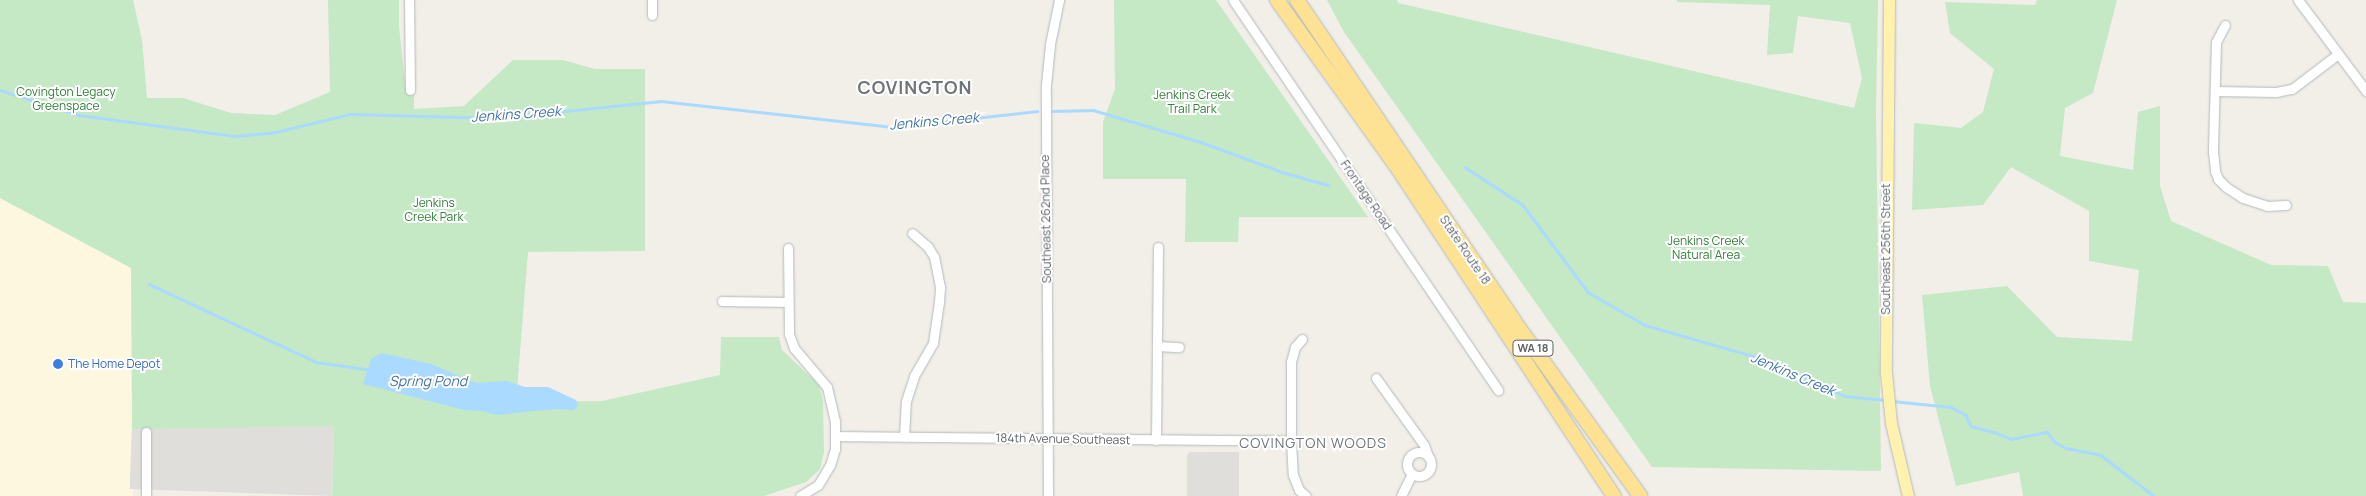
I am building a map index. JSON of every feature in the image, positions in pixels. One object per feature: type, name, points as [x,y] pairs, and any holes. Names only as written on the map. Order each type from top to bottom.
[{"type":"highway","name":"State Route 18","points":[[1277,0],[1399,163]]},
{"type":"highway","name":"State Route 18","points":[[1297,0],[1399,163],[1425,201],[1638,494]]},
{"type":"highway","name":"State Route 18","points":[[1425,201],[1510,338],[1614,496]]},
{"type":"highway","points":[[1510,338],[1604,496]]},
{"type":"main road","name":"Southeast 256th Street","points":[[1889,0],[1886,348],[1888,400],[1900,468],[1908,496]]},
{"type":"street","points":[[409,0],[410,90]]},
{"type":"street","points":[[652,0],[652,16]]},
{"type":"street","name":"Southeast 262nd Place","points":[[1048,496],[1046,85],[1050,44],[1059,0]]},
{"type":"street","name":"Frontage Road","points":[[1233,0],[1498,390]]},
{"type":"street","points":[[2298,0],[2366,91]]},
{"type":"street","points":[[2225,25],[2216,42],[2213,164],[2218,179],[2226,187],[2243,198],[2267,206],[2286,205]]},
{"type":"street","points":[[2215,91],[2276,92],[2292,89],[2338,54]]},
{"type":"street","points":[[904,437],[906,400],[914,376],[932,343],[940,294],[934,257],[928,247],[912,233]]},
{"type":"street","points":[[788,248],[787,302],[789,334],[794,348],[827,387],[833,408],[836,436],[830,465],[824,477],[818,485],[800,496]]},
{"type":"street","points":[[1156,440],[1158,248]]},
{"type":"street","points":[[722,301],[787,302]]},
{"type":"street","points":[[1302,339],[1295,347],[1290,362],[1290,441],[1292,475],[1299,490],[1306,496]]},
{"type":"street","points":[[1157,346],[1179,347]]},
{"type":"street","points":[[1376,378],[1424,445],[1428,456],[1431,467],[1427,474],[1419,476],[1412,474],[1408,467],[1411,456],[1418,453],[1428,456]]},
{"type":"street","points":[[146,432],[146,496]]},
{"type":"street","name":"184th Avenue Southeast","points":[[836,436],[1290,441]]},
{"type":"street","points":[[1401,496],[1412,474]]},
{"type":"shaded area","points":[[0,198],[131,268],[133,496],[0,496]]},
{"type":"shaded area","points":[[132,419],[334,426],[332,496],[130,489]]},
{"type":"shaded area","points":[[1190,452],[1239,452],[1239,496],[1187,496],[1187,455]]},
{"type":"green space","points":[[0,0],[133,0],[142,40],[147,98],[183,98],[231,113],[275,115],[330,92],[328,0],[399,0],[399,27],[406,91],[414,91],[414,109],[464,106],[513,60],[563,60],[595,69],[645,69],[645,251],[528,252],[516,402],[602,401],[720,375],[721,337],[779,337],[782,350],[819,385],[823,401],[824,452],[820,469],[806,482],[764,496],[332,496],[334,426],[132,429],[131,268],[0,198]]},
{"type":"green space","name":"Jenkins Creek Trail Park","points":[[1114,0],[1216,0],[1368,217],[1239,217],[1238,242],[1185,242],[1186,179],[1103,179],[1103,122],[1115,89]]},
{"type":"green space","name":"Jenkins Creek Natural Area","points":[[1327,0],[1397,0],[1398,3],[1854,108],[1862,78],[1850,23],[1798,16],[1793,53],[1767,55],[1770,5],[1677,2],[1677,0],[1878,0],[1876,113],[1881,471],[1652,467],[1344,32]]},
{"type":"green space","points":[[2037,0],[2117,0],[2093,93],[2065,108],[2060,156],[2133,170],[2138,112],[2160,106],[2160,186],[2171,221],[2271,265],[2328,266],[2343,302],[2366,303],[2366,496],[2023,496],[2019,472],[1956,486],[1930,386],[1922,295],[2007,286],[2057,337],[2132,341],[2139,270],[2089,261],[2089,211],[2011,167],[1983,205],[1912,210],[1914,123],[1961,128],[1983,112],[1994,69],[1950,33],[1945,2],[2035,5]]},
{"type":"water","name":"Spring Pond","points":[[381,353],[431,364],[476,383],[507,381],[525,387],[548,387],[576,400],[578,406],[574,410],[555,409],[497,415],[482,411],[464,410],[363,384],[371,359]]},
{"type":"waterway","name":"Jenkins Creek","points":[[0,90],[79,115],[235,136],[271,133],[350,114],[497,118],[661,101],[893,127],[1037,111]]},
{"type":"waterway","name":"Jenkins Creek","points":[[1053,111],[1093,110],[1201,142],[1282,172],[1328,185]]},
{"type":"waterway","name":"Jenkins Creek","points":[[1465,167],[1523,205],[1588,292],[1645,325],[1767,360],[1845,396],[1886,400]]},
{"type":"waterway","points":[[149,284],[316,362],[366,369]]},
{"type":"waterway","name":"Jenkins Creek","points":[[1892,401],[1951,407],[1966,415],[1971,426],[2011,439],[2047,432],[2055,442],[2066,448],[2101,455],[2154,496]]},
{"type":"place","name":"The Home Depot","points":[[58,364]]},
{"type":"district","name":"COVINGTON","points":[[915,87]]},
{"type":"district","name":"COVINGTON WOODS","points":[[1313,443]]},
{"type":"park label","name":"Covington Legacy Greenspace","points":[[66,99]]},
{"type":"park label","name":"Jenkins Creek Park","points":[[434,210]]}]
